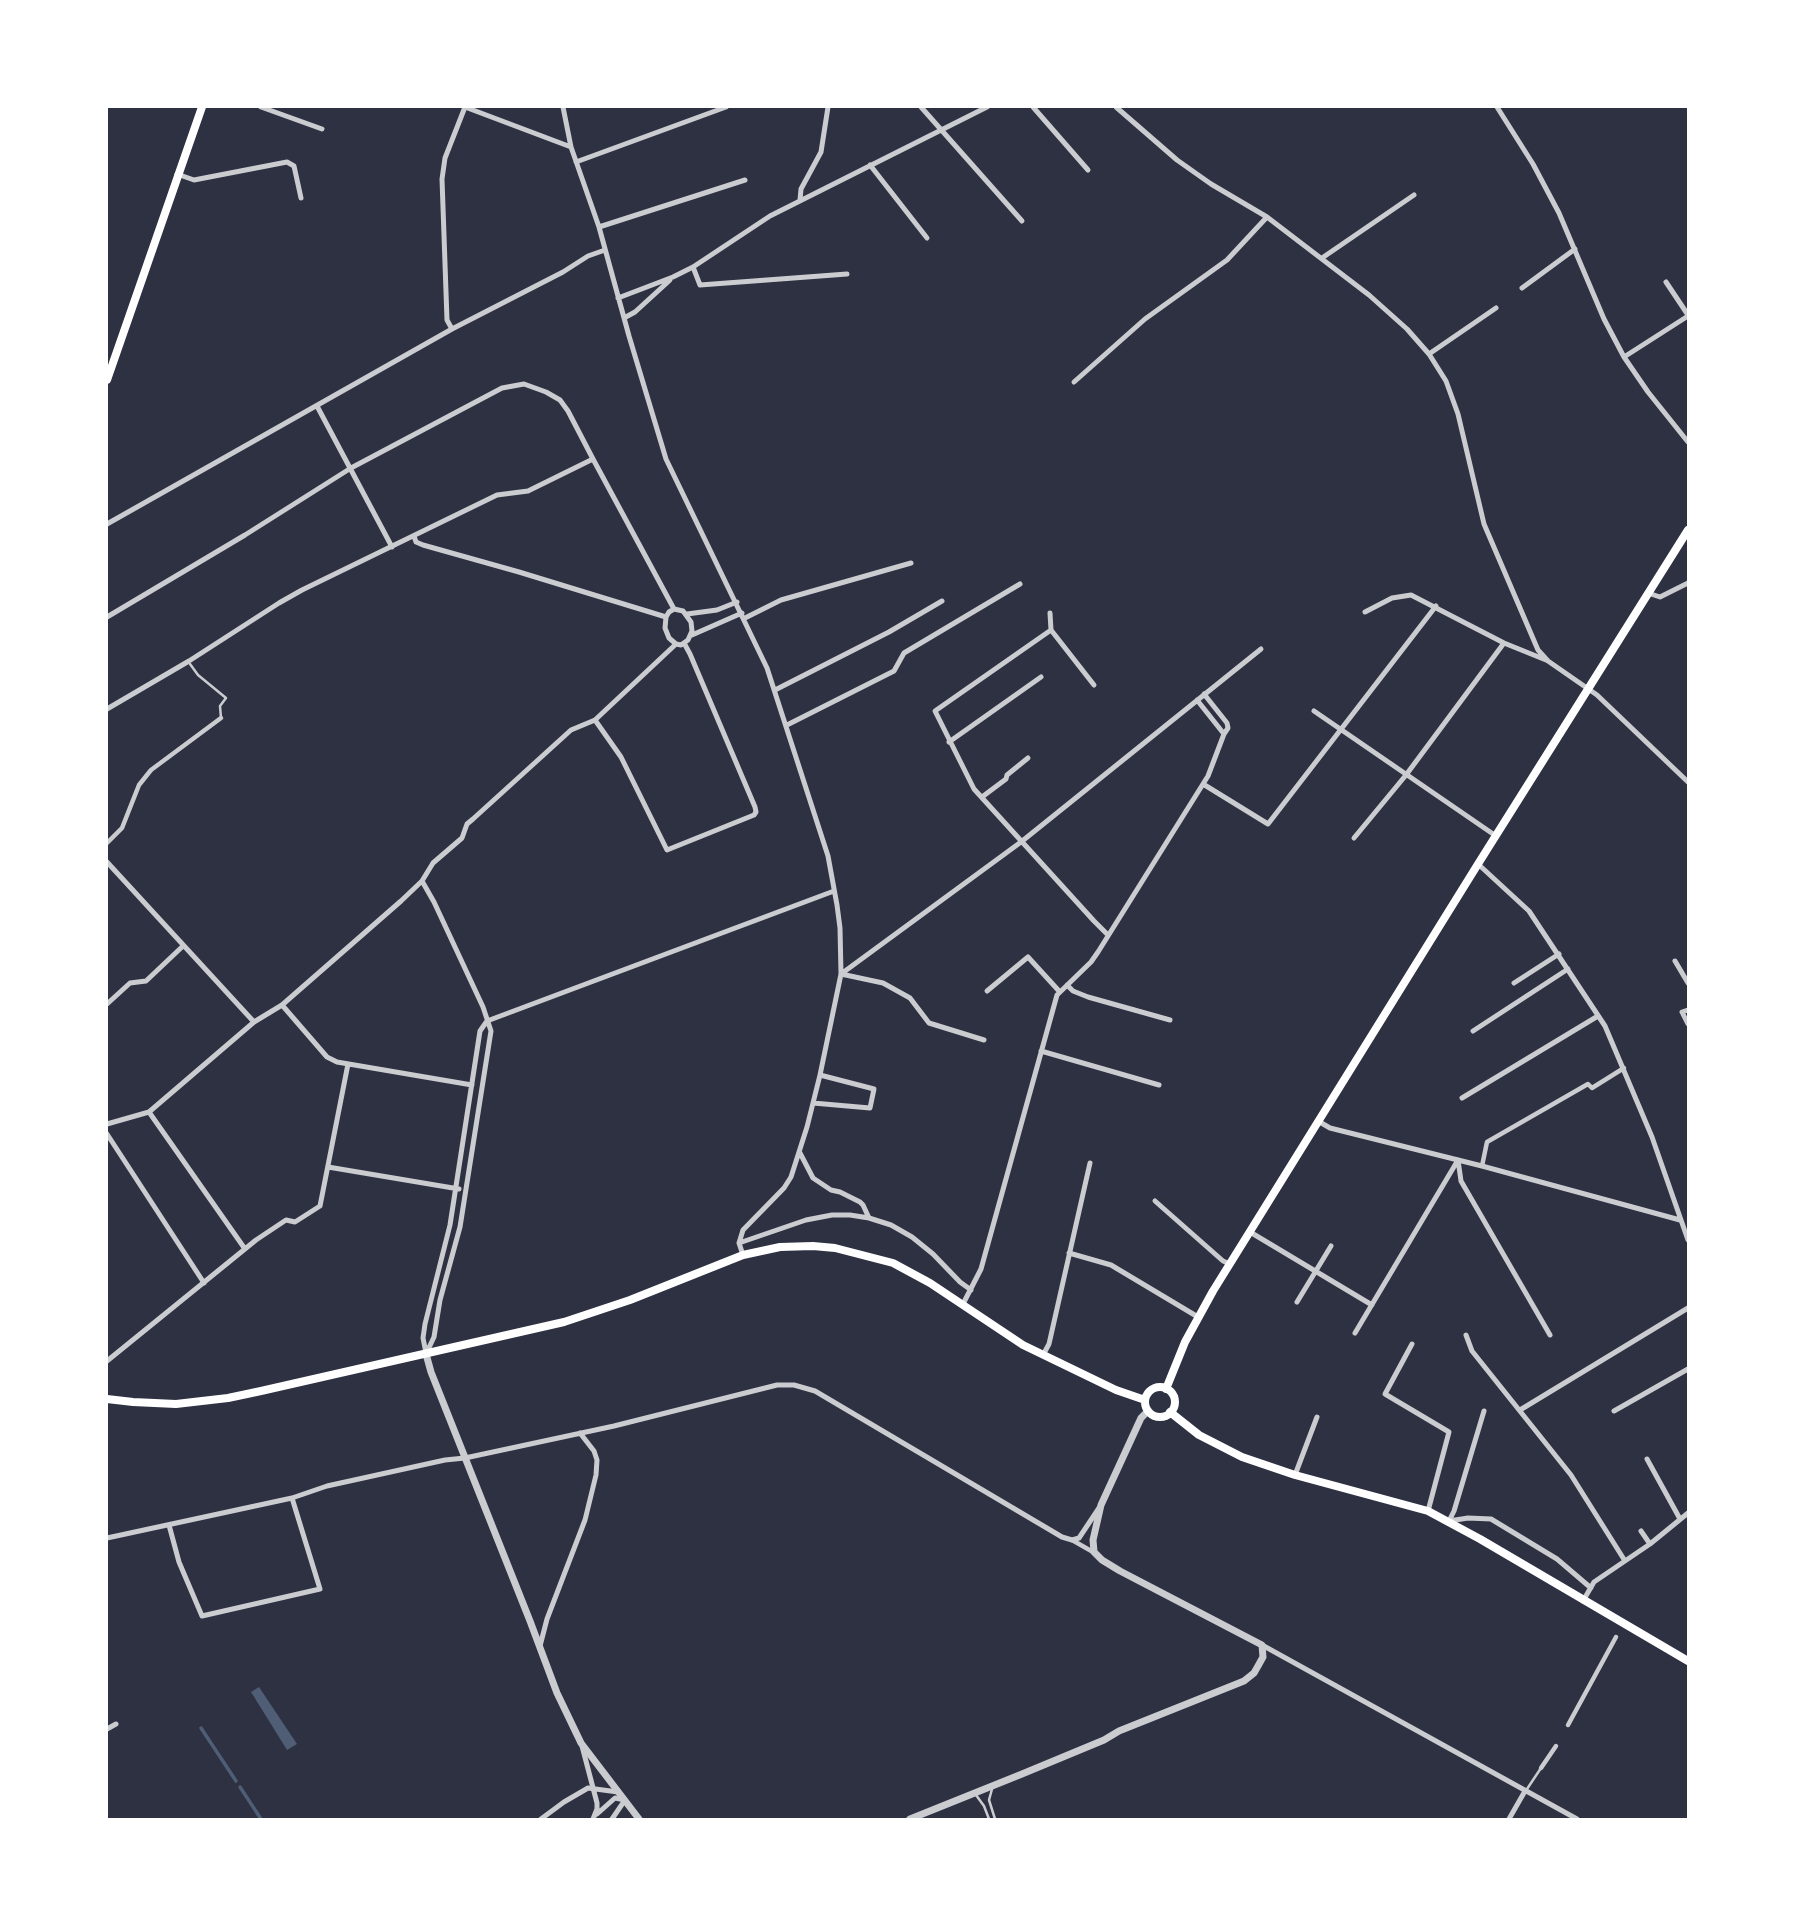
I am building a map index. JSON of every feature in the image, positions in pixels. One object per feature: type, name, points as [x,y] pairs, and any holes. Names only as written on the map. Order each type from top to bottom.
[{"type":"main road","points":[[107,380],[202,107]]},
{"type":"main road","points":[[1166,1388],[1198,1317],[1230,1264],[1688,530]]},
{"type":"main road","points":[[107,1399],[194,1404],[239,1396],[587,1315],[743,1255],[779,1247],[813,1246],[835,1248],[893,1263],[912,1272],[1043,1355],[1127,1395],[1145,1400]]},
{"type":"main road","points":[[1166,1388],[1174,1399],[1170,1412],[1159,1416],[1148,1411],[1145,1400],[1149,1392],[1166,1388]]},
{"type":"main road","points":[[1170,1412],[1214,1444],[1242,1457],[1295,1475],[1428,1511],[1449,1521],[1688,1661]]},
{"type":"street","points":[[261,107],[322,129]]},
{"type":"street","points":[[452,329],[447,320],[442,179],[445,158],[465,107],[571,146]]},
{"type":"street","points":[[563,107],[571,146],[605,250],[666,459],[767,667],[828,856],[840,928],[841,974],[814,1103],[800,1153],[784,1188],[743,1230],[739,1243],[743,1255]]},
{"type":"street","points":[[576,162],[726,107]]},
{"type":"street","points":[[800,200],[801,189],[821,152],[828,107]]},
{"type":"street","points":[[921,107],[1022,221]]},
{"type":"street","points":[[618,298],[673,277],[770,216],[987,107]]},
{"type":"street","points":[[1033,107],[1088,170]]},
{"type":"street","points":[[1116,107],[1177,160],[1267,217],[1369,295],[1407,329],[1429,354],[1446,381],[1458,414],[1479,506],[1492,546],[1534,642],[1548,661]]},
{"type":"street","points":[[1497,107],[1533,164],[1559,213],[1604,319],[1624,357],[1688,442]]},
{"type":"street","points":[[177,174],[194,180],[287,162],[294,166],[301,198]]},
{"type":"street","points":[[870,165],[927,239]]},
{"type":"street","points":[[598,227],[746,180]]},
{"type":"street","points":[[1322,258],[1414,195]]},
{"type":"street","points":[[1074,382],[1145,319],[1227,260],[1267,217]]},
{"type":"street","points":[[1522,288],[1575,249]]},
{"type":"street","points":[[107,524],[452,329],[564,272],[588,256],[605,250]]},
{"type":"street","points":[[692,267],[700,285],[847,274]]},
{"type":"street","points":[[624,318],[635,312],[673,277]]},
{"type":"street","points":[[1624,357],[1688,316],[1666,282]]},
{"type":"street","points":[[1429,354],[1496,308]]},
{"type":"street","points":[[107,617],[351,468],[502,388],[524,384],[546,391],[560,400],[568,411],[674,609]]},
{"type":"street","points":[[317,406],[392,547]]},
{"type":"street","points":[[107,709],[189,661],[279,603],[498,495],[528,491],[593,459]]},
{"type":"street","points":[[414,536],[416,542],[423,545],[666,617]]},
{"type":"street","points":[[107,1124],[149,1112],[254,1022],[282,1004],[422,881],[433,863],[462,838],[472,819],[572,730],[595,720],[676,644],[684,643],[692,635],[782,600],[911,564]]},
{"type":"street","points":[[1648,593],[1660,597],[1688,583]]},
{"type":"street","points":[[787,725],[894,671],[904,653],[1020,584]]},
{"type":"street","points":[[1364,612],[1392,598],[1411,595],[1504,643],[1548,661],[1589,689],[1688,782]]},
{"type":"street","points":[[775,690],[889,632],[942,601]]},
{"type":"street","points":[[687,614],[717,610],[737,602]]},
{"type":"street","points":[[1203,784],[1268,824],[1436,606]]},
{"type":"street","points":[[676,644],[667,635],[665,628],[666,617],[674,609],[687,614],[692,635]]},
{"type":"street","points":[[1050,613],[1051,630],[1094,685]]},
{"type":"street","points":[[1051,630],[935,711],[969,782],[1108,935]]},
{"type":"street","points":[[595,720],[621,757],[667,850],[754,815],[755,807],[684,643]]},
{"type":"street","points":[[1354,838],[1406,775],[1504,643]]},
{"type":"street","points":[[841,974],[1021,842],[1261,649]]},
{"type":"street","points":[[949,742],[1041,677]]},
{"type":"street","points":[[963,1304],[981,1269],[1059,991],[1091,962],[1203,784],[1228,728],[1204,694]]},
{"type":"street","points":[[1197,700],[1224,734]]},
{"type":"street","points":[[1314,711],[1496,836]]},
{"type":"street","points":[[107,843],[122,828],[139,785],[151,770],[221,718]]},
{"type":"street","points":[[982,797],[1028,758]]},
{"type":"street","points":[[107,862],[254,1022]]},
{"type":"street","points":[[1478,864],[1529,911],[1605,1026],[1652,1137],[1688,1240]]},
{"type":"street","points":[[422,881],[484,1007],[491,1031],[460,1227],[440,1300],[434,1337],[426,1354]]},
{"type":"street","points":[[593,1819],[597,1806],[581,1743],[556,1693],[540,1646],[430,1372],[423,1338],[450,1225],[480,1031],[487,1021],[834,891]]},
{"type":"street","points":[[107,1004],[130,984],[146,981],[184,946]]},
{"type":"street","points":[[1514,983],[1559,954]]},
{"type":"street","points":[[987,991],[1028,957],[1059,991]]},
{"type":"street","points":[[1675,961],[1688,983]]},
{"type":"street","points":[[1473,1031],[1568,969]]},
{"type":"street","points":[[841,974],[883,983],[910,998],[929,1023],[984,1040]]},
{"type":"street","points":[[1067,985],[1073,991],[1088,997],[1170,1020]]},
{"type":"street","points":[[282,1004],[327,1057],[337,1062],[482,1086]]},
{"type":"street","points":[[1688,1010],[1682,1012],[1688,1024]]},
{"type":"street","points":[[1462,1098],[1598,1017]]},
{"type":"street","points":[[1041,1051],[1159,1085]]},
{"type":"street","points":[[107,1362],[285,1220],[295,1222],[320,1206],[348,1064]]},
{"type":"street","points":[[1482,1166],[1487,1142],[1588,1084],[1592,1088],[1624,1068]]},
{"type":"street","points":[[814,1103],[870,1108],[874,1089],[820,1075]]},
{"type":"street","points":[[149,1112],[245,1250]]},
{"type":"street","points":[[1318,1121],[1329,1128],[1680,1220]]},
{"type":"street","points":[[107,1134],[204,1283]]},
{"type":"street","points":[[800,1153],[813,1178],[831,1190],[860,1202],[869,1218]]},
{"type":"street","points":[[1355,1333],[1458,1160]]},
{"type":"street","points":[[1458,1160],[1461,1181],[1550,1335]]},
{"type":"street","points":[[1043,1355],[1049,1344],[1090,1163]]},
{"type":"street","points":[[328,1167],[465,1189]]},
{"type":"street","points":[[1155,1201],[1223,1261],[1230,1264]]},
{"type":"street","points":[[739,1243],[806,1220],[832,1215],[869,1218],[891,1225],[912,1237],[971,1290]]},
{"type":"street","points":[[1250,1232],[1372,1305]]},
{"type":"street","points":[[1297,1302],[1331,1246]]},
{"type":"street","points":[[1069,1253],[1111,1265],[1198,1317]]},
{"type":"street","points":[[1520,1410],[1688,1308]]},
{"type":"street","points":[[1466,1335],[1472,1351],[1571,1475],[1625,1562]]},
{"type":"street","points":[[1412,1344],[1385,1394],[1449,1432],[1428,1511]]},
{"type":"street","points":[[1614,1411],[1688,1369]]},
{"type":"street","points":[[107,1538],[292,1498],[327,1486],[444,1460],[465,1458],[614,1426],[777,1385],[804,1387],[1062,1537],[1094,1552],[1114,1567],[1262,1645],[1577,1819]]},
{"type":"street","points":[[1072,1540],[1083,1534],[1101,1505],[1141,1418],[1148,1411]]},
{"type":"street","points":[[1449,1521],[1484,1411]]},
{"type":"street","points":[[1295,1475],[1317,1417]]},
{"type":"street","points":[[540,1646],[547,1619],[585,1520],[596,1475],[597,1460],[594,1451],[580,1433]]},
{"type":"street","points":[[1647,1460],[1680,1520]]},
{"type":"street","points":[[169,1525],[179,1562],[202,1616],[320,1589],[292,1498]]},
{"type":"street","points":[[1094,1552],[1093,1540],[1101,1505]]},
{"type":"street","points":[[1583,1601],[1592,1585],[1688,1513]]},
{"type":"street","points":[[1449,1521],[1491,1519],[1557,1559],[1592,1585]]},
{"type":"street","points":[[1641,1531],[1650,1544]]},
{"type":"street","points":[[1568,1725],[1616,1637]]},
{"type":"street","points":[[910,1819],[1244,1681],[1254,1673],[1263,1657],[1262,1645]]},
{"type":"street","points":[[107,1729],[116,1724]]},
{"type":"street","points":[[581,1743],[639,1819]]},
{"type":"street","points":[[1541,1768],[1556,1746]]},
{"type":"street","points":[[541,1819],[588,1788],[618,1792]]},
{"type":"street","points":[[1509,1819],[1525,1791]]},
{"type":"street","points":[[593,1819],[615,1798],[625,1800]]},
{"type":"street","points":[[612,1819],[625,1800]]},
{"type":"lane","points":[[190,664],[198,675],[226,698],[220,706],[221,718]]},
{"type":"lane","points":[[1525,1791],[1541,1768]]},
{"type":"lane","points":[[993,1786],[989,1800],[995,1819]]},
{"type":"lane","points":[[973,1794],[981,1800],[989,1819]]},
{"type":"water","points":[[259,1687],[297,1744],[287,1750],[251,1692]]},
{"type":"waterway","points":[[201,1728],[236,1781]]},
{"type":"waterway","points":[[240,1787],[261,1819]]}]
